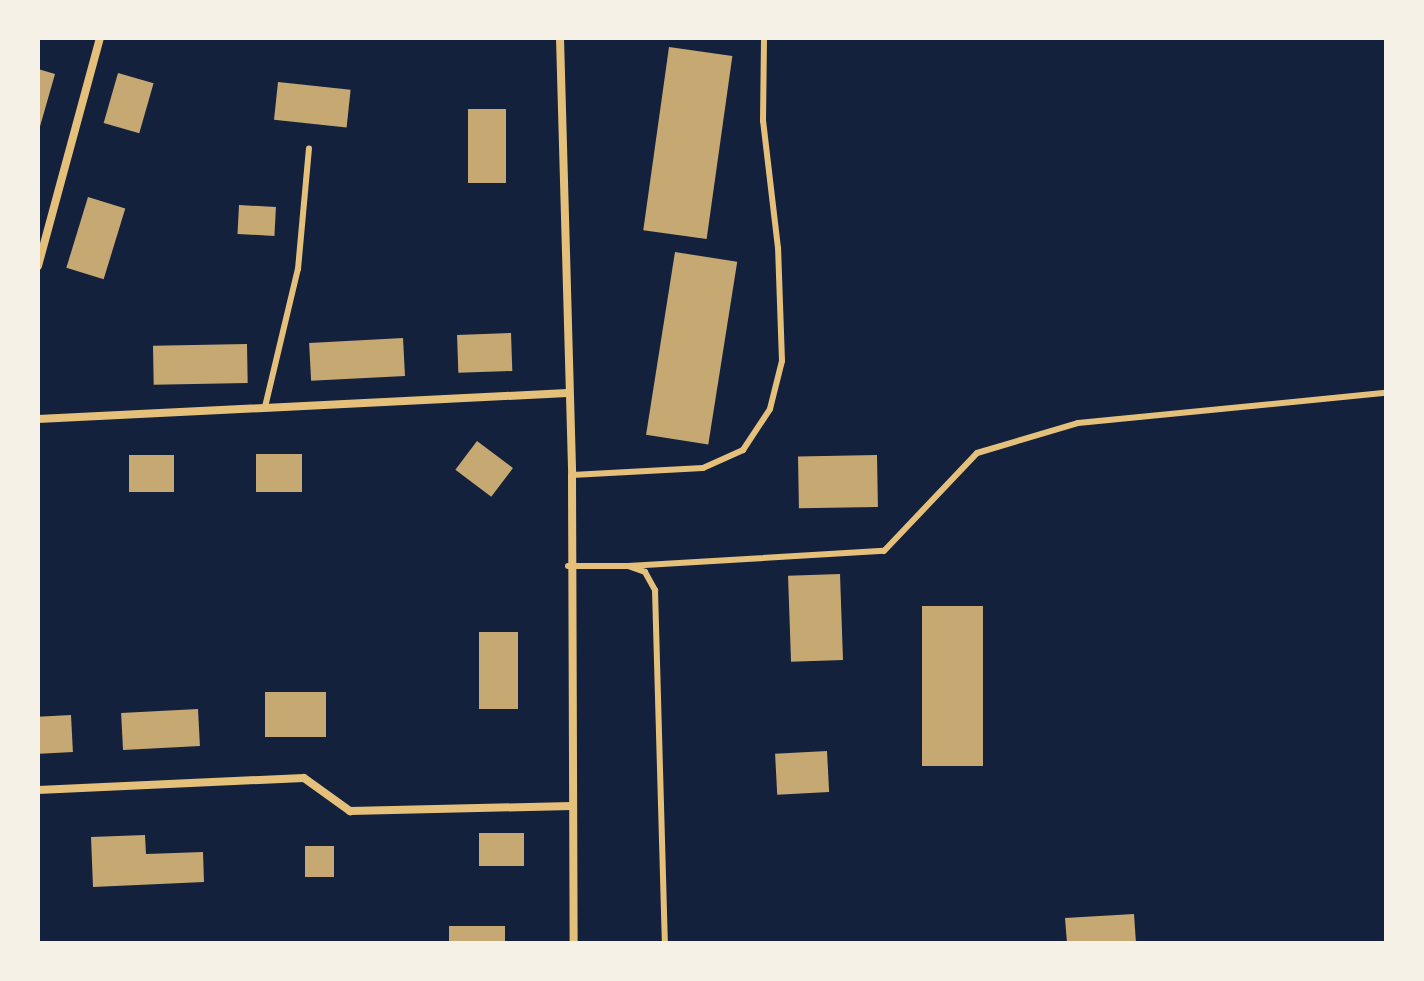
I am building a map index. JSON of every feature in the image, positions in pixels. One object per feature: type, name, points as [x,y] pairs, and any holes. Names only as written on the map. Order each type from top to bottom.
[{"type":"street","points":[[38,266],[100,38]]},
{"type":"street","points":[[560,38],[567,393],[572,475],[568,566],[574,943]]},
{"type":"street","points":[[38,419],[567,393]]},
{"type":"street","points":[[38,790],[304,778],[350,811],[572,806]]},
{"type":"lane","points":[[572,475],[703,468],[743,450],[770,409],[782,361],[778,248],[763,121],[764,38]]},
{"type":"lane","points":[[265,407],[298,269],[309,148]]},
{"type":"lane","points":[[568,566],[628,566],[884,551],[977,453],[1078,423],[1386,393]]},
{"type":"lane","points":[[628,566],[645,572],[655,590],[665,943]]},
{"type":"building","points":[[669,47],[732,56],[707,239],[643,230]]},
{"type":"building","points":[[38,69],[55,74],[39,130],[38,130]]},
{"type":"building","points":[[118,73],[154,83],[139,133],[104,123]]},
{"type":"building","points":[[278,82],[351,90],[347,127],[274,120]]},
{"type":"building","points":[[468,109],[506,109],[506,183],[468,183]]},
{"type":"building","points":[[88,197],[125,208],[104,279],[66,268]]},
{"type":"building","points":[[239,205],[276,207],[274,236],[237,234]]},
{"type":"building","points":[[675,252],[737,262],[708,445],[646,435]]},
{"type":"building","points":[[511,333],[512,371],[458,373],[457,335]]},
{"type":"building","points":[[403,338],[405,376],[311,381],[309,343]]},
{"type":"building","points":[[247,344],[248,383],[154,385],[153,346]]},
{"type":"building","points":[[477,441],[513,468],[491,497],[455,470]]},
{"type":"building","points":[[256,454],[302,454],[302,492],[256,492]]},
{"type":"building","points":[[129,455],[174,455],[174,492],[129,492]]},
{"type":"building","points":[[877,455],[878,507],[799,508],[798,456]]},
{"type":"building","points":[[840,574],[843,660],[791,662],[788,576]]},
{"type":"building","points":[[922,606],[983,606],[983,766],[922,766]]},
{"type":"building","points":[[479,632],[518,632],[518,709],[479,709]]},
{"type":"building","points":[[265,692],[326,692],[326,737],[265,737]]},
{"type":"building","points":[[198,709],[200,746],[123,750],[121,713]]},
{"type":"building","points":[[71,715],[73,752],[40,754],[38,717]]},
{"type":"building","points":[[827,751],[829,792],[777,795],[775,754]]},
{"type":"building","points":[[479,833],[524,833],[524,866],[479,866]]},
{"type":"building","points":[[145,835],[146,854],[203,852],[204,882],[93,887],[91,837]]},
{"type":"building","points":[[305,846],[334,846],[334,877],[305,877]]},
{"type":"building","points":[[1134,914],[1136,943],[1067,943],[1065,918]]},
{"type":"building","points":[[449,926],[505,926],[505,943],[449,943]]}]
